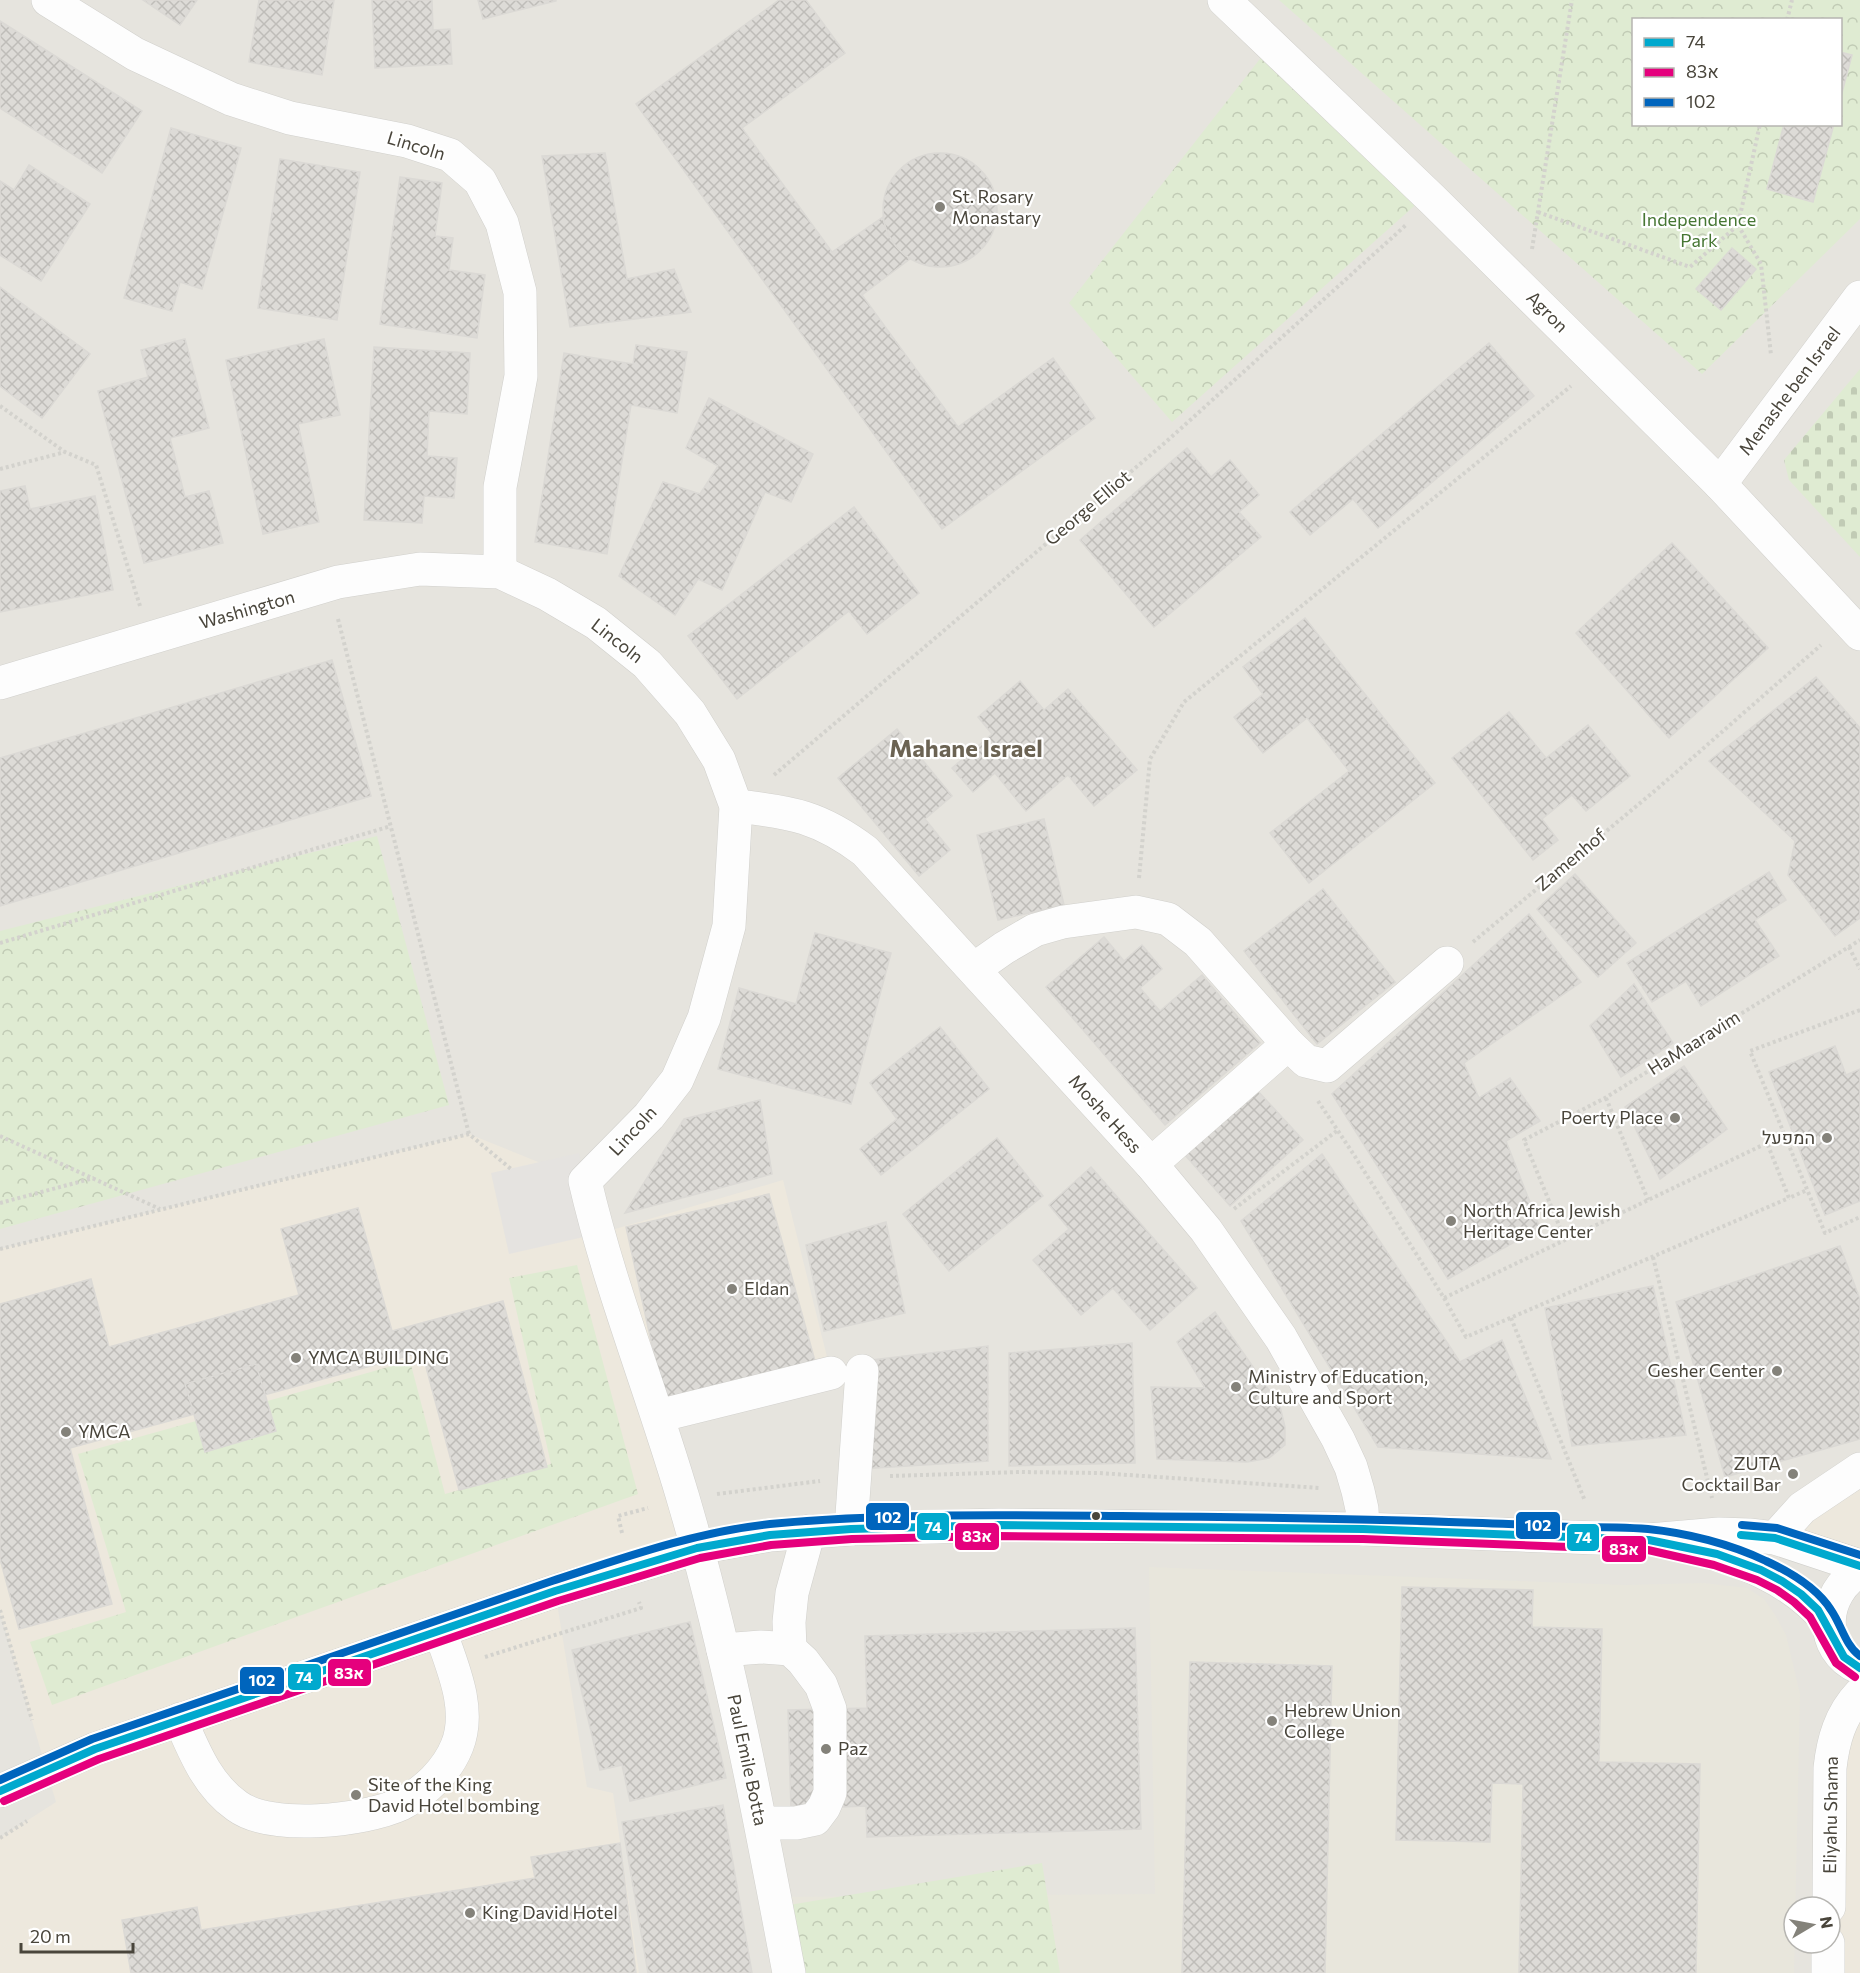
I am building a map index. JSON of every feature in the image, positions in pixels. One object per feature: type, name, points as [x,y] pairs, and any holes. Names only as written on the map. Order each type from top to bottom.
[{"type":"street","name":"Lincoln","points":[[48,0],[135,54],[231,99],[290,118],[407,141],[450,155],[480,181],[502,223],[520,292],[520,376],[500,487],[500,572],[547,594],[596,623],[647,664],[690,713],[719,760],[736,806],[729,926],[704,1018],[677,1080],[648,1116],[585,1181],[597,1234],[658,1416],[697,1548]]},
{"type":"street","name":"Agron","points":[[1224,0],[1433,200],[1720,484],[1854,627]]},
{"type":"street","name":"Menashe ben Israel","points":[[1720,484],[1777,408],[1855,315]]},
{"type":"street","name":"Washington","points":[[0,683],[338,582],[420,569],[500,572]]},
{"type":"street","name":"Moshe Hess","points":[[736,806],[778,811],[811,819],[841,833],[865,851],[1151,1164],[1206,1230],[1281,1338],[1338,1439],[1351,1467],[1358,1491],[1363,1528]]},
{"type":"street","points":[[974,969],[1035,930],[1063,922],[1136,912],[1168,919],[1198,942],[1297,1053],[1327,1066],[1447,963]]},
{"type":"street","points":[[1151,1164],[1297,1053]]},
{"type":"street","points":[[658,1416],[847,1372],[851,1529]]},
{"type":"street","points":[[1775,1538],[1802,1508],[1860,1469]]},
{"type":"street","points":[[0,1791],[95,1749],[555,1591],[697,1548],[736,1540],[809,1531],[999,1525],[1363,1528],[1649,1540],[1719,1534],[1775,1538],[1860,1566]]},
{"type":"street","points":[[790,1649],[789,1622],[792,1593],[809,1531]]},
{"type":"street","points":[[1649,1540],[1700,1550],[1759,1569],[1802,1595],[1829,1623]]},
{"type":"street","name":"Paul Emile Botta","points":[[697,1548],[723,1650],[789,1973]]},
{"type":"street","points":[[1860,1571],[1850,1576],[1837,1590],[1831,1606],[1829,1623],[1833,1640],[1842,1655],[1860,1668]]},
{"type":"street","points":[[180,1719],[200,1764],[217,1787],[237,1807],[265,1818],[296,1822],[321,1821],[372,1813],[401,1804],[427,1787],[446,1767],[458,1744],[462,1717],[460,1695],[440,1631]]},
{"type":"street","points":[[723,1650],[761,1647],[790,1649],[803,1661],[821,1685],[830,1709],[830,1793],[824,1807],[815,1819],[796,1823],[760,1823]]},
{"type":"street","name":"Eliyahu Shama","points":[[1829,1895],[1830,1768],[1833,1746],[1847,1710],[1860,1694]]},
{"type":"street","points":[[1828,1955],[1828,1973]]},
{"type":"path","points":[[1525,291],[1572,0]]},
{"type":"path","points":[[1788,18],[1792,0]]},
{"type":"path","points":[[1538,212],[1690,267],[1738,225],[1760,126]]},
{"type":"path","name":"George Elliot","points":[[736,806],[1167,441],[1433,200]]},
{"type":"path","points":[[1738,225],[1761,264],[1777,408]]},
{"type":"path","points":[[1136,912],[1150,759],[1184,702],[1598,363]]},
{"type":"path","points":[[0,406],[65,452],[96,465],[150,638]]},
{"type":"path","points":[[0,469],[65,452]]},
{"type":"path","points":[[329,586],[469,1134],[512,1169]]},
{"type":"path","name":"Zamenhof","points":[[1447,963],[1854,627]]},
{"type":"path","points":[[0,943],[391,826]]},
{"type":"path","name":"HaMaaravim","points":[[1565,1240],[1524,1140],[1605,1098],[1860,940]]},
{"type":"path","points":[[1849,947],[1860,969]]},
{"type":"path","points":[[1860,1010],[1750,1051],[1825,1233],[1860,1217]]},
{"type":"path","points":[[1297,1053],[1314,1095],[1444,1298],[1466,1337],[1807,1190]]},
{"type":"path","points":[[1605,1098],[1648,1200]]},
{"type":"path","points":[[1206,1230],[1338,1130]]},
{"type":"path","points":[[0,1249],[469,1134]]},
{"type":"path","points":[[0,1136],[160,1209]]},
{"type":"path","points":[[1444,1298],[1767,1143],[1789,1198]]},
{"type":"path","points":[[0,1203],[94,1178]]},
{"type":"path","points":[[1653,1257],[1713,1504]]},
{"type":"path","points":[[1511,1318],[1585,1501]]},
{"type":"path","points":[[0,1610],[32,1720]]},
{"type":"shaded area","points":[[0,0],[1860,0],[1860,1973],[0,1973]]},
{"type":"shaded area","points":[[469,1134],[585,1181],[598,1234],[783,1180],[831,1373],[658,1416],[697,1548],[555,1591],[587,1787],[613,1793],[639,1973],[0,1973],[0,1838],[56,1802],[0,1612],[0,1249]]},
{"type":"shaded area","points":[[579,1153],[597,1234],[509,1254],[491,1173]]},
{"type":"shaded area","points":[[1860,1469],[1860,1566],[1775,1538]]},
{"type":"shaded area","points":[[1149,1567],[1625,1585],[1704,1583],[1747,1588],[1764,1599],[1786,1635],[1800,1694],[1796,1895],[1782,1895],[1782,1955],[1794,1955],[1794,1973],[784,1973],[771,1897],[1155,1894]]},
{"type":"shaded area","points":[[1860,1694],[1860,1973],[1828,1973],[1829,1955],[1842,1955],[1842,1895],[1830,1895],[1830,1768]]},
{"type":"green space","name":"Independence Park","points":[[1279,0],[1860,0],[1860,219],[1702,374]]},
{"type":"green space","points":[[1263,55],[1421,200],[1172,422],[1069,303]]},
{"type":"green space","points":[[1860,369],[1860,557],[1789,480],[1784,460]]},
{"type":"green space","points":[[377,836],[449,1105],[0,1229],[0,931]]},
{"type":"green space","points":[[577,1265],[638,1494],[52,1705],[30,1642],[126,1612],[78,1454],[410,1361],[445,1494],[551,1464],[509,1278]]},
{"type":"green space","points":[[1042,1863],[1060,1973],[800,1973],[789,1905]]},
{"type":"building","points":[[143,0],[197,0],[180,25]]},
{"type":"building","points":[[259,0],[334,0],[322,75],[249,62]]},
{"type":"building","points":[[372,0],[432,0],[433,30],[450,29],[452,64],[375,68]]},
{"type":"building","points":[[478,0],[556,0],[556,1],[483,19]]},
{"type":"building","points":[[779,0],[806,0],[845,53],[742,128],[832,252],[883,217],[886,229],[896,246],[910,259],[862,295],[958,427],[1053,358],[1095,418],[942,529],[636,104]]},
{"type":"building","points":[[0,21],[142,111],[102,173],[0,108]]},
{"type":"building","points":[[1842,52],[1852,55],[1842,92]]},
{"type":"building","points":[[1783,126],[1833,126],[1813,202],[1767,189]]},
{"type":"building","points":[[171,128],[241,148],[202,289],[180,282],[172,311],[124,298]]},
{"type":"building","points":[[605,153],[627,279],[674,269],[691,312],[570,327],[542,156]]},
{"type":"building","name":"St. Rosary Monastary","points":[[940,153],[962,157],[980,170],[993,188],[997,210],[993,232],[980,250],[962,263],[940,267],[918,263],[900,250],[887,232],[883,210],[887,188],[900,170],[918,157]]},
{"type":"building","points":[[280,159],[360,172],[337,320],[258,308]]},
{"type":"building","points":[[29,165],[90,204],[41,281],[0,255],[0,181],[14,190]]},
{"type":"building","points":[[400,177],[442,183],[435,236],[453,238],[449,270],[485,275],[477,338],[380,324]]},
{"type":"building","points":[[1732,248],[1756,269],[1721,310],[1696,289]]},
{"type":"building","points":[[0,287],[90,354],[42,418],[0,386]]},
{"type":"building","points":[[185,339],[209,428],[170,438],[185,497],[209,491],[223,543],[144,563],[98,391],[148,377],[141,350]]},
{"type":"building","points":[[324,339],[340,415],[298,424],[319,522],[263,534],[226,360]]},
{"type":"building","points":[[1489,343],[1534,396],[1378,528],[1353,499],[1310,535],[1290,512]]},
{"type":"building","points":[[636,345],[687,352],[677,413],[631,405],[607,554],[535,542],[564,353],[633,364]]},
{"type":"building","points":[[374,347],[470,353],[467,414],[429,411],[427,456],[457,458],[454,498],[424,496],[422,523],[364,520]]},
{"type":"building","points":[[709,398],[813,454],[791,502],[765,492],[722,590],[698,579],[675,615],[619,576],[663,482],[700,494],[718,466],[686,448]]},
{"type":"building","points":[[1187,448],[1211,477],[1230,460],[1259,495],[1239,512],[1261,537],[1154,627],[1080,540]]},
{"type":"building","points":[[25,486],[30,509],[95,496],[113,590],[0,612],[0,491]]},
{"type":"building","points":[[854,507],[919,593],[867,634],[849,611],[737,699],[688,636]]},
{"type":"building","points":[[1672,543],[1768,648],[1669,738],[1576,633]]},
{"type":"building","points":[[1305,618],[1435,783],[1309,883],[1270,833],[1349,771],[1307,718],[1263,753],[1234,717],[1263,694],[1243,667]]},
{"type":"building","points":[[332,660],[371,796],[0,906],[0,758]]},
{"type":"building","points":[[1816,677],[1860,728],[1860,918],[1835,936],[1788,875],[1795,841],[1709,761]]},
{"type":"building","points":[[1020,681],[1044,710],[1068,689],[1137,770],[1094,806],[1068,775],[1026,811],[995,773],[973,792],[952,768],[992,734],[978,717]]},
{"type":"building","points":[[1509,712],[1546,758],[1588,725],[1630,776],[1586,811],[1572,795],[1542,819],[1558,840],[1533,860],[1452,758]]},
{"type":"building","points":[[897,729],[952,796],[925,819],[950,850],[919,876],[838,778]]},
{"type":"building","points":[[1044,819],[1064,905],[998,920],[977,835]]},
{"type":"building","points":[[1769,872],[1786,900],[1755,920],[1779,956],[1701,1006],[1686,981],[1652,1002],[1627,963]]},
{"type":"building","points":[[1575,874],[1636,943],[1598,977],[1537,909]]},
{"type":"building","points":[[1323,889],[1395,982],[1317,1044],[1244,951]]},
{"type":"building","points":[[1529,914],[1581,982],[1464,1063],[1479,1098],[1510,1078],[1540,1121],[1506,1141],[1540,1228],[1448,1279],[1332,1094]]},
{"type":"building","points":[[815,933],[891,953],[851,1104],[718,1069],[739,988],[796,1004]]},
{"type":"building","points":[[1104,937],[1124,961],[1142,945],[1162,969],[1140,988],[1160,1011],[1202,975],[1260,1043],[1165,1125],[1046,987]]},
{"type":"building","points":[[1634,984],[1673,1043],[1621,1077],[1590,1026]]},
{"type":"building","points":[[940,1027],[989,1089],[881,1175],[860,1149],[897,1119],[870,1083]]},
{"type":"building","name":"המפעל","points":[[1835,1046],[1846,1075],[1860,1069],[1860,1201],[1825,1215],[1769,1072]]},
{"type":"building","name":"Poerty Place","points":[[1684,1066],[1727,1129],[1660,1179],[1625,1107]]},
{"type":"building","points":[[1257,1090],[1303,1140],[1230,1206],[1185,1155]]},
{"type":"building","points":[[760,1100],[772,1174],[625,1213],[684,1119]]},
{"type":"building","points":[[997,1138],[1043,1196],[949,1271],[903,1214]]},
{"type":"building","points":[[1322,1154],[1460,1362],[1502,1340],[1551,1459],[1378,1447],[1241,1221]]},
{"type":"building","points":[[1091,1167],[1197,1288],[1150,1330],[1113,1288],[1081,1315],[1033,1260],[1069,1229],[1049,1205]]},
{"type":"building","points":[[769,1194],[815,1361],[664,1400],[626,1227]]},
{"type":"building","name":"YMCA","points":[[358,1208],[392,1331],[503,1301],[547,1467],[459,1490],[422,1352],[70,1448],[112,1604],[19,1629],[0,1559],[0,1304],[91,1279],[109,1347],[299,1295],[281,1229]]},
{"type":"building","points":[[886,1222],[905,1313],[824,1331],[806,1245]]},
{"type":"building","name":"Gesher Center","points":[[1840,1246],[1860,1299],[1860,1439],[1725,1477],[1676,1302]]},
{"type":"building","points":[[1653,1286],[1686,1435],[1572,1446],[1545,1308]]},
{"type":"building","name":"Ministry of Education, Culture and Sport","points":[[1215,1312],[1280,1406],[1285,1427],[1285,1445],[1269,1458],[1247,1462],[1157,1459],[1151,1387],[1205,1388],[1177,1342]]},
{"type":"building","points":[[1132,1343],[1135,1463],[1009,1466],[1009,1353]]},
{"type":"building","points":[[988,1346],[988,1461],[860,1469],[872,1360]]},
{"type":"building","points":[[256,1364],[276,1431],[205,1452],[185,1384]]},
{"type":"building","points":[[1402,1587],[1533,1590],[1532,1627],[1602,1629],[1599,1762],[1700,1764],[1696,1973],[1519,1973],[1523,1784],[1492,1783],[1490,1842],[1396,1840]]},
{"type":"building","points":[[690,1622],[726,1778],[630,1801],[622,1765],[600,1770],[572,1650]]},
{"type":"building","points":[[1135,1628],[1141,1829],[867,1837],[866,1806],[791,1809],[788,1710],[867,1708],[865,1636]]},
{"type":"building","points":[[1190,1662],[1332,1666],[1325,1973],[1182,1973]]},
{"type":"building","points":[[723,1805],[752,1973],[648,1973],[622,1822]]},
{"type":"building","name":"King David Hotel","points":[[620,1843],[636,1973],[131,1973],[122,1920],[197,1907],[201,1930],[535,1878],[531,1857]]},
{"type":"transit line","name":"102","points":[[0,1780],[92,1739],[605,1564],[714,1533],[814,1520],[1032,1515],[1243,1517],[1648,1529],[1693,1536],[1738,1549],[1793,1576],[1811,1588],[1825,1602],[1851,1646],[1860,1656]]},
{"type":"transit line","name":"74","points":[[0,1791],[95,1749],[555,1591],[697,1548],[770,1535],[851,1529],[999,1525],[1363,1529],[1649,1540],[1717,1554],[1761,1570],[1782,1581],[1818,1610],[1844,1657],[1860,1668]]},
{"type":"transit line","name":"102","points":[[1742,1525],[1777,1528],[1860,1555]]},
{"type":"transit line","name":"74","points":[[1741,1535],[1775,1538],[1860,1566]]},
{"type":"transit line","name":"83א","points":[[4,1801],[99,1759],[558,1601],[700,1558],[771,1545],[852,1539],[999,1536],[1363,1539],[1648,1550],[1714,1565],[1757,1580],[1777,1590],[1810,1617],[1836,1663],[1855,1677]]},
{"type":"place","name":"St. Rosary Monastary","points":[[940,207]]},
{"type":"place","name":"Poerty Place","points":[[1675,1118]]},
{"type":"place","name":"המפעל","points":[[1827,1138]]},
{"type":"place","name":"North Africa Jewish Heritage Center","points":[[1451,1221]]},
{"type":"place","name":"Eldan","points":[[732,1289]]},
{"type":"place","name":"YMCA BUILDING","points":[[296,1358]]},
{"type":"place","name":"Gesher Center","points":[[1777,1371]]},
{"type":"place","name":"Ministry of Education, Culture and Sport","points":[[1236,1387]]},
{"type":"place","name":"YMCA","points":[[66,1432]]},
{"type":"place","name":"ZUTA Cocktail Bar","points":[[1793,1474]]},
{"type":"place","name":"Hebrew Union College","points":[[1272,1721]]},
{"type":"place","name":"Paz","points":[[826,1749]]},
{"type":"place","name":"Site of the King David Hotel bombing","points":[[356,1795]]},
{"type":"place","name":"King David Hotel","points":[[470,1913]]},
{"type":"district","name":"Mahane Israel","points":[[966,749]]}]
